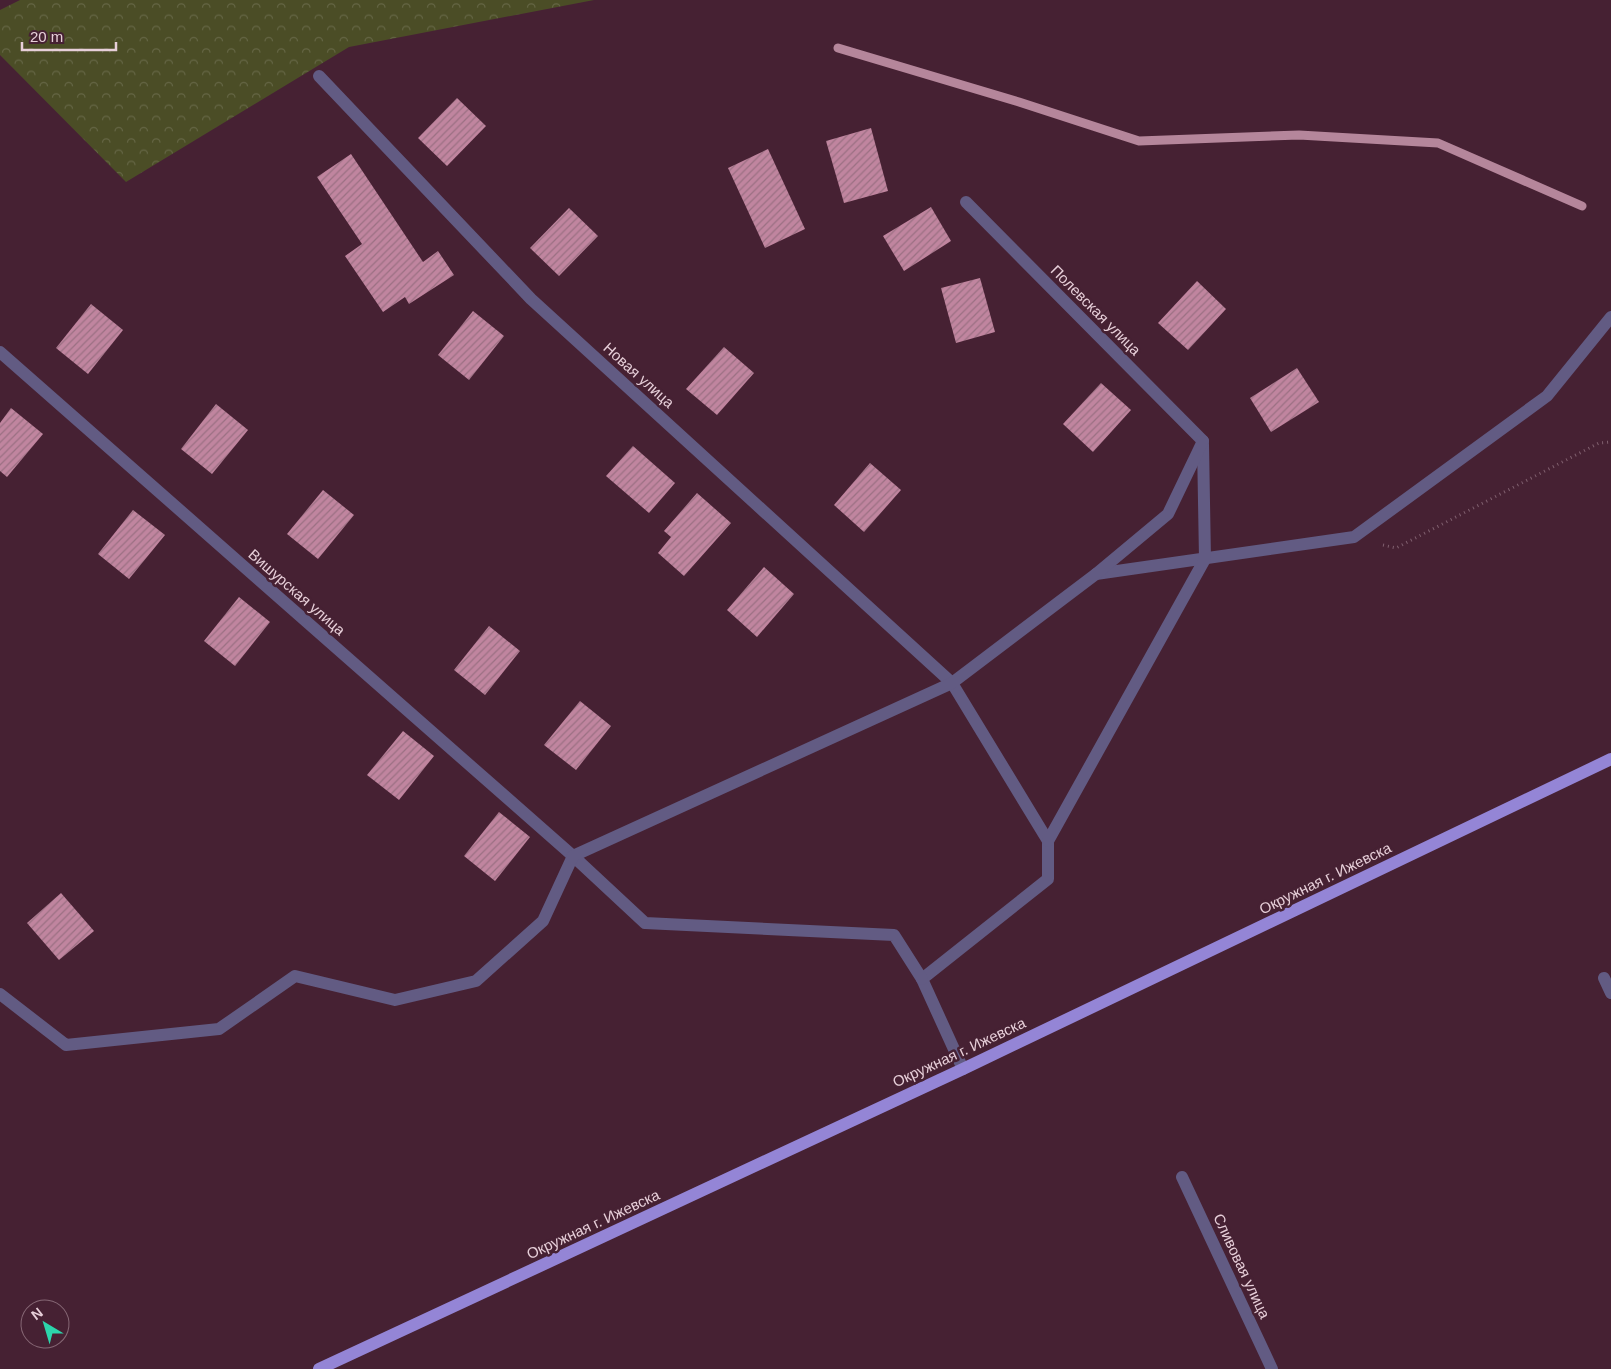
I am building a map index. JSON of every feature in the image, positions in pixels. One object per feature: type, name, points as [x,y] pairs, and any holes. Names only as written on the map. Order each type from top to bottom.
[{"type":"main road","name":"Окружная г. Ижевска","points":[[319,1369],[963,1069],[1611,759]]},
{"type":"street","name":"Новая улица","points":[[319,76],[531,299],[952,683],[1048,841]]},
{"type":"street","name":"Полевская улица","points":[[966,202],[1203,441]]},
{"type":"street","points":[[1096,574],[1354,538],[1547,396],[1611,317]]},
{"type":"street","name":"Вишурская улица","points":[[0,352],[573,856],[645,923],[894,935],[922,979]]},
{"type":"street","points":[[963,1069],[922,979],[1048,879],[1048,841],[1205,560],[1203,441]]},
{"type":"street","points":[[0,994],[66,1045],[219,1029],[295,976],[395,1000],[476,981],[543,921],[573,856],[952,683],[1096,574],[1168,514],[1203,441]]},
{"type":"street","points":[[1604,978],[1611,993]]},
{"type":"street","name":"Сливовая улица","points":[[1182,1176],[1272,1369]]},
{"type":"path","points":[[1354,538],[1396,548],[1599,443],[1611,442]]},
{"type":"green space","points":[[20,0],[594,0],[349,47],[126,182],[0,55],[0,10]]},
{"type":"building","points":[[457,98],[486,126],[447,166],[418,138]]},
{"type":"building","points":[[871,128],[888,191],[844,203],[826,141]]},
{"type":"building","points":[[768,149],[805,229],[765,248],[728,168]]},
{"type":"building","points":[[351,154],[423,262],[438,251],[454,275],[409,304],[405,297],[383,312],[345,256],[362,244],[317,177]]},
{"type":"building","points":[[931,207],[951,241],[904,271],[883,236]]},
{"type":"building","points":[[569,208],[598,236],[559,276],[530,248]]},
{"type":"building","points":[[980,278],[995,332],[956,343],[941,288]]},
{"type":"building","points":[[1197,281],[1226,309],[1188,350],[1158,323]]},
{"type":"building","points":[[91,304],[123,330],[88,374],[56,348]]},
{"type":"building","points":[[473,311],[504,336],[469,380],[438,355]]},
{"type":"building","points":[[724,347],[754,373],[717,415],[686,389]]},
{"type":"building","points":[[1297,368],[1319,402],[1271,432],[1250,398]]},
{"type":"building","points":[[1101,383],[1131,410],[1093,452],[1063,424]]},
{"type":"building","points":[[216,404],[248,430],[212,474],[181,449]]},
{"type":"building","points":[[11,408],[43,434],[7,477],[0,471],[0,423]]},
{"type":"building","points":[[633,446],[675,483],[649,513],[606,476]]},
{"type":"building","points":[[870,463],[901,490],[864,532],[834,505]]},
{"type":"building","points":[[323,490],[354,515],[318,559],[287,534]]},
{"type":"building","points":[[697,493],[731,523],[684,576],[658,553],[671,537],[664,531]]},
{"type":"building","points":[[133,510],[165,535],[129,579],[98,554]]},
{"type":"building","points":[[764,567],[794,594],[757,637],[727,610]]},
{"type":"building","points":[[239,597],[270,622],[235,666],[204,641]]},
{"type":"building","points":[[489,626],[520,651],[485,695],[454,670]]},
{"type":"building","points":[[580,701],[611,726],[576,770],[544,745]]},
{"type":"building","points":[[403,731],[434,756],[399,800],[367,775]]},
{"type":"building","points":[[499,812],[530,837],[495,881],[464,856]]},
{"type":"building","points":[[61,893],[94,931],[59,960],[27,923]]},
{"type":"waterway","points":[[838,48],[1019,102],[1139,141],[1299,135],[1438,143],[1582,206]]}]
